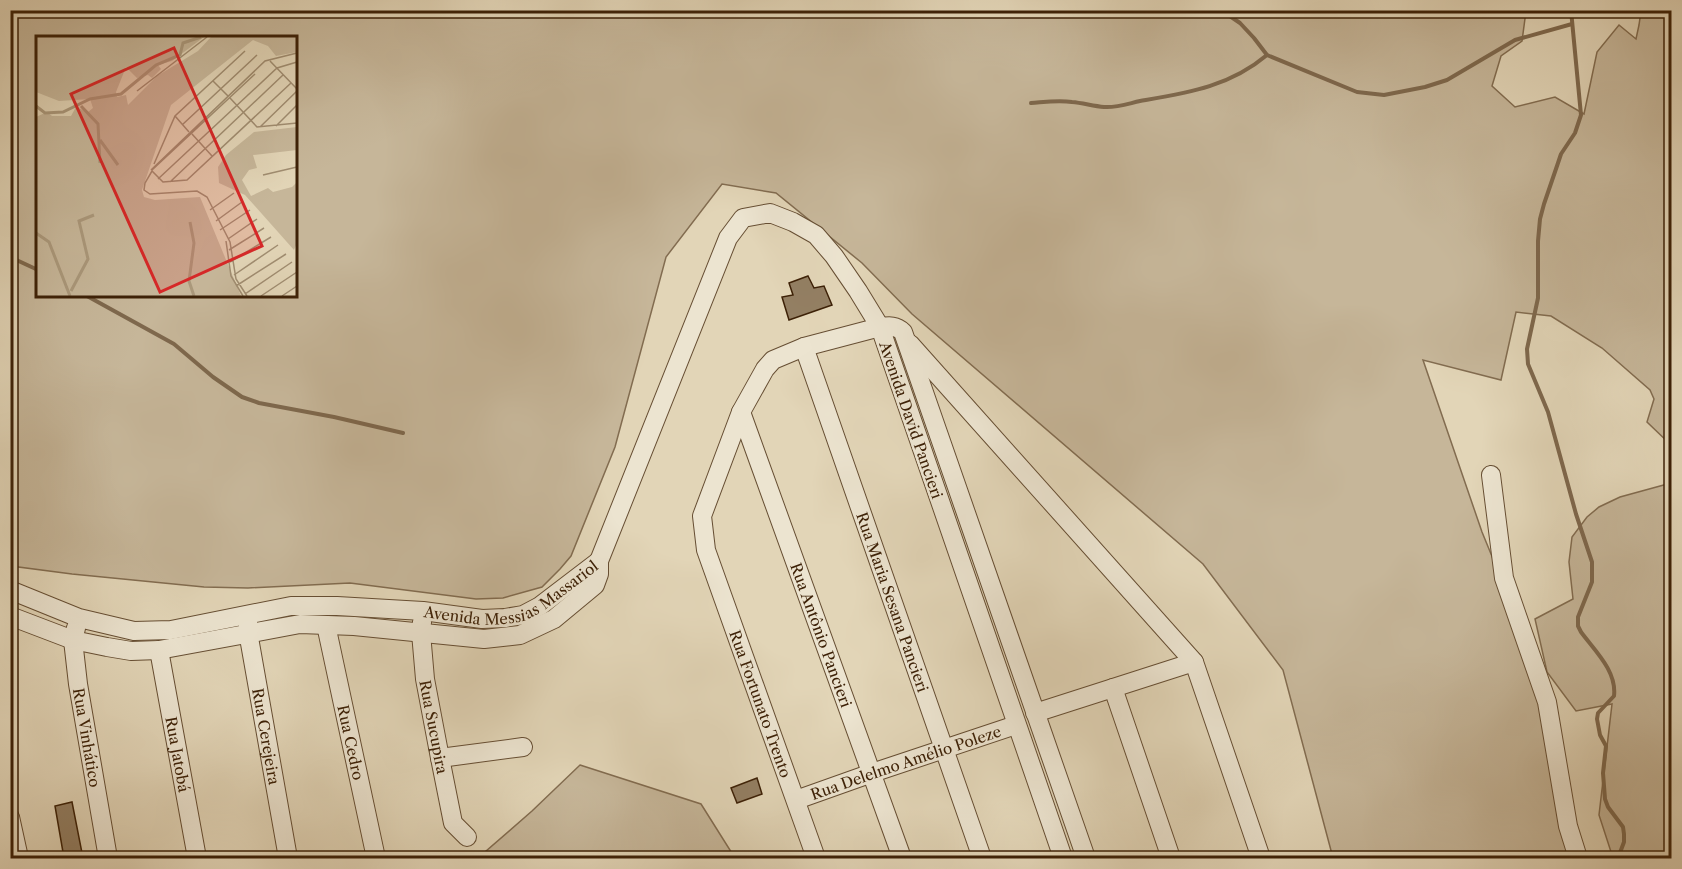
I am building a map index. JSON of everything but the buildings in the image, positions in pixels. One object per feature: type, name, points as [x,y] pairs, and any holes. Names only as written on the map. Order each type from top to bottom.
[{"type":"street","points":[[599,561],[728,238],[743,218],[770,213],[793,222],[816,235],[834,256],[880,327]]},
{"type":"street","name":"Avenida David Pancieri","points":[[1063,858],[880,327],[896,327],[903,332],[1086,858]]},
{"type":"street","name":"Rua Fortunato Trento","points":[[816,858],[705,550],[702,516],[741,412],[765,369],[773,360],[804,347],[880,327]]},
{"type":"street","points":[[905,338],[1194,662],[1261,858]]},
{"type":"street","name":"Rua Maria Sesana Pancieri","points":[[804,347],[982,858]]},
{"type":"street","name":"Rua Antônio Pancieri","points":[[741,412],[902,858]]},
{"type":"street","points":[[1491,475],[1504,578],[1548,702],[1568,826],[1578,858]]},
{"type":"street","name":"Avenida Messias Massariol","points":[[10,590],[79,618],[134,631],[171,630],[249,613],[291,606],[318,605],[423,611],[482,619],[505,618],[523,615],[554,596],[599,561]]},
{"type":"street","name":"Avenida Messias Massariol","points":[[10,616],[73,640],[131,651],[159,650],[300,624],[354,626],[484,639],[520,635],[554,619],[595,585],[599,574],[599,561]]},
{"type":"street","name":"Rua Sucupira","points":[[423,611],[421,633],[425,679],[440,758],[453,823],[467,837]]},
{"type":"street","name":"Rua Cerejeira","points":[[249,613],[248,632],[288,858]]},
{"type":"street","name":"Rua Vinhático","points":[[79,618],[73,640],[78,684],[108,858]]},
{"type":"street","name":"Rua Cedro","points":[[326,625],[376,858]]},
{"type":"street","name":"Rua Jatobá","points":[[159,650],[197,858]]},
{"type":"street","points":[[1035,713],[1194,662]]},
{"type":"street","points":[[1113,688],[1172,858]]},
{"type":"street","name":"Rua Delelmo Amélio Poleze","points":[[796,800],[1016,725]]},
{"type":"street","points":[[440,758],[523,747]]},
{"type":"street","points":[[10,818],[19,858]]},
{"type":"shaded area","points":[[11,11],[1526,11],[1522,41],[1501,56],[1492,86],[1515,107],[1555,97],[1584,114],[1597,52],[1619,25],[1636,39],[1641,11],[1671,11],[1671,445],[1647,422],[1654,399],[1650,390],[1602,348],[1551,316],[1516,312],[1501,380],[1423,360],[1482,532],[1537,666],[1571,858],[1333,858],[1283,670],[1203,564],[912,314],[862,263],[776,193],[722,184],[666,257],[615,447],[571,556],[542,587],[503,598],[476,599],[350,583],[248,588],[204,587],[11,566]]},
{"type":"shaded area","points":[[1671,483],[1671,858],[1613,858],[1599,815],[1612,704],[1576,711],[1547,672],[1535,619],[1573,599],[1569,562],[1572,537],[1587,517],[1599,507],[1620,497]]},
{"type":"shaded area","points":[[580,765],[701,804],[735,858],[478,858]]},
{"type":"waterway","points":[[1221,10],[1240,23],[1267,55],[1357,92],[1384,95],[1447,80],[1515,40],[1572,24]]},
{"type":"waterway","points":[[1571,10],[1581,115],[1575,133],[1561,154],[1540,219],[1538,298],[1527,349],[1528,364],[1548,412],[1576,514],[1592,562],[1592,582],[1578,617],[1578,626],[1609,670],[1614,687],[1614,696],[1598,713],[1597,719],[1600,735],[1606,746],[1603,773],[1605,799],[1608,807],[1623,827],[1624,842],[1618,858]]},
{"type":"waterway","points":[[1031,103],[1062,101],[1104,107],[1122,106],[1223,82],[1253,66],[1267,55]]},
{"type":"waterway","points":[[10,257],[36,269]]},
{"type":"waterway","points":[[89,297],[174,344],[213,377],[242,397],[259,403],[403,433]]}]
